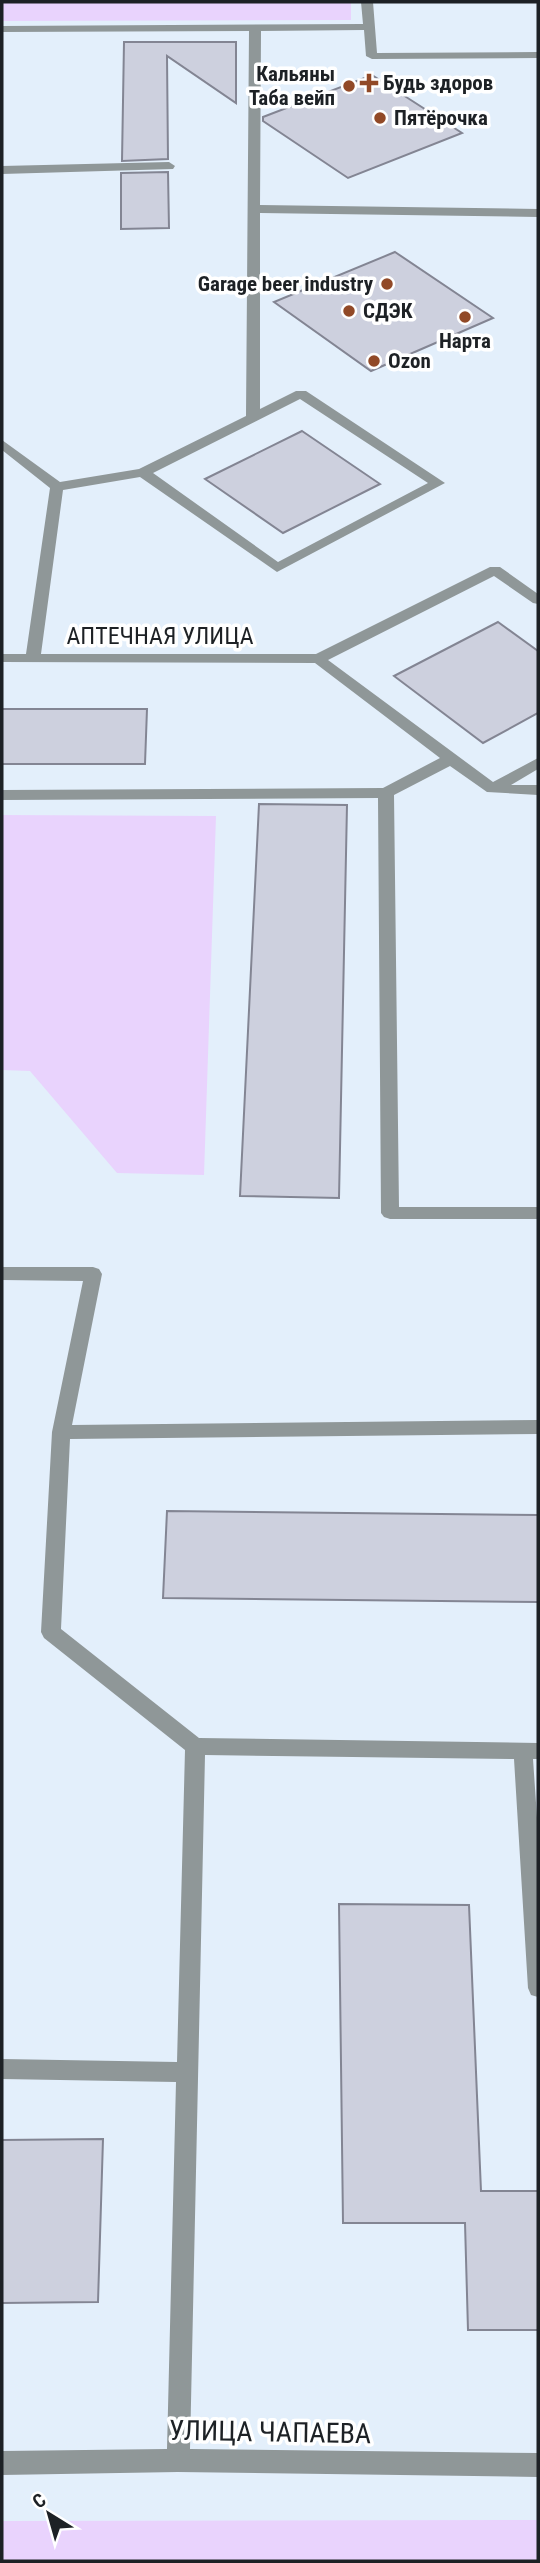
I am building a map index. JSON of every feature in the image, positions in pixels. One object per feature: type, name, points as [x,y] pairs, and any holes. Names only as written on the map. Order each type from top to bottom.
[{"type":"street","points":[[367,2],[372,56],[538,55]]},
{"type":"street","points":[[253,418],[255,27]]},
{"type":"street","points":[[2,29],[368,27]]},
{"type":"street","points":[[2,170],[169,166]]},
{"type":"street","points":[[254,209],[538,213]]},
{"type":"street","points":[[2,444],[57,487],[143,472],[302,394],[438,483],[277,568],[143,472]]},
{"type":"street","points":[[33,658],[57,487]]},
{"type":"street","points":[[538,600],[495,570],[318,659],[492,789],[538,790]]},
{"type":"street","name":"АПТЕЧНАЯ УЛИЦА","points":[[2,658],[318,659]]},
{"type":"street","points":[[2,795],[386,793],[451,759]]},
{"type":"street","points":[[492,789],[538,763]]},
{"type":"street","points":[[386,793],[390,1213],[538,1213]]},
{"type":"street","points":[[2,1274],[93,1274],[61,1433],[51,1632],[195,1746],[530,1751],[538,1988]]},
{"type":"street","points":[[61,1433],[538,1427]]},
{"type":"street","points":[[178,2460],[195,1746]]},
{"type":"street","points":[[2,2069],[186,2072]]},
{"type":"street","name":"УЛИЦА ЧАПАЕВА","points":[[2,2462],[178,2460],[538,2465]]},
{"type":"shaded area","points":[[2,2],[351,2],[351,20],[2,21]]},
{"type":"shaded area","points":[[2,815],[216,816],[204,1175],[117,1173],[30,1071],[2,1070]]},
{"type":"shaded area","points":[[538,2520],[538,2561],[2,2561],[2,2521]]},
{"type":"building","points":[[124,42],[236,42],[236,103],[167,56],[168,159],[122,161]]},
{"type":"building","points":[[372,75],[462,133],[348,178],[263,121],[263,117]]},
{"type":"building","points":[[168,172],[169,228],[121,229],[121,173]]},
{"type":"building","points":[[395,252],[493,318],[371,371],[274,302]]},
{"type":"building","points":[[302,431],[380,484],[283,533],[205,479]]},
{"type":"building","points":[[498,622],[538,651],[538,713],[483,743],[394,676]]},
{"type":"building","points":[[2,709],[147,709],[145,764],[2,764]]},
{"type":"building","points":[[259,804],[347,805],[339,1198],[240,1196]]},
{"type":"building","points":[[167,1511],[538,1515],[538,1602],[163,1598]]},
{"type":"building","points":[[339,1904],[469,1905],[481,2191],[538,2191],[538,2330],[468,2330],[465,2223],[343,2223]]},
{"type":"building","points":[[103,2139],[98,2302],[2,2303],[2,2140]]},
{"type":"place","name":"Будь здоров","points":[[369,83]]},
{"type":"place","name":"Кальяны Таба вейп","points":[[349,86]]},
{"type":"place","name":"Пятёрочка","points":[[380,118]]},
{"type":"place","name":"Garage beer industry","points":[[387,284]]},
{"type":"place","name":"СДЭК","points":[[349,311]]},
{"type":"place","name":"Нарта","points":[[465,317]]},
{"type":"place","name":"Ozon","points":[[374,361]]}]
